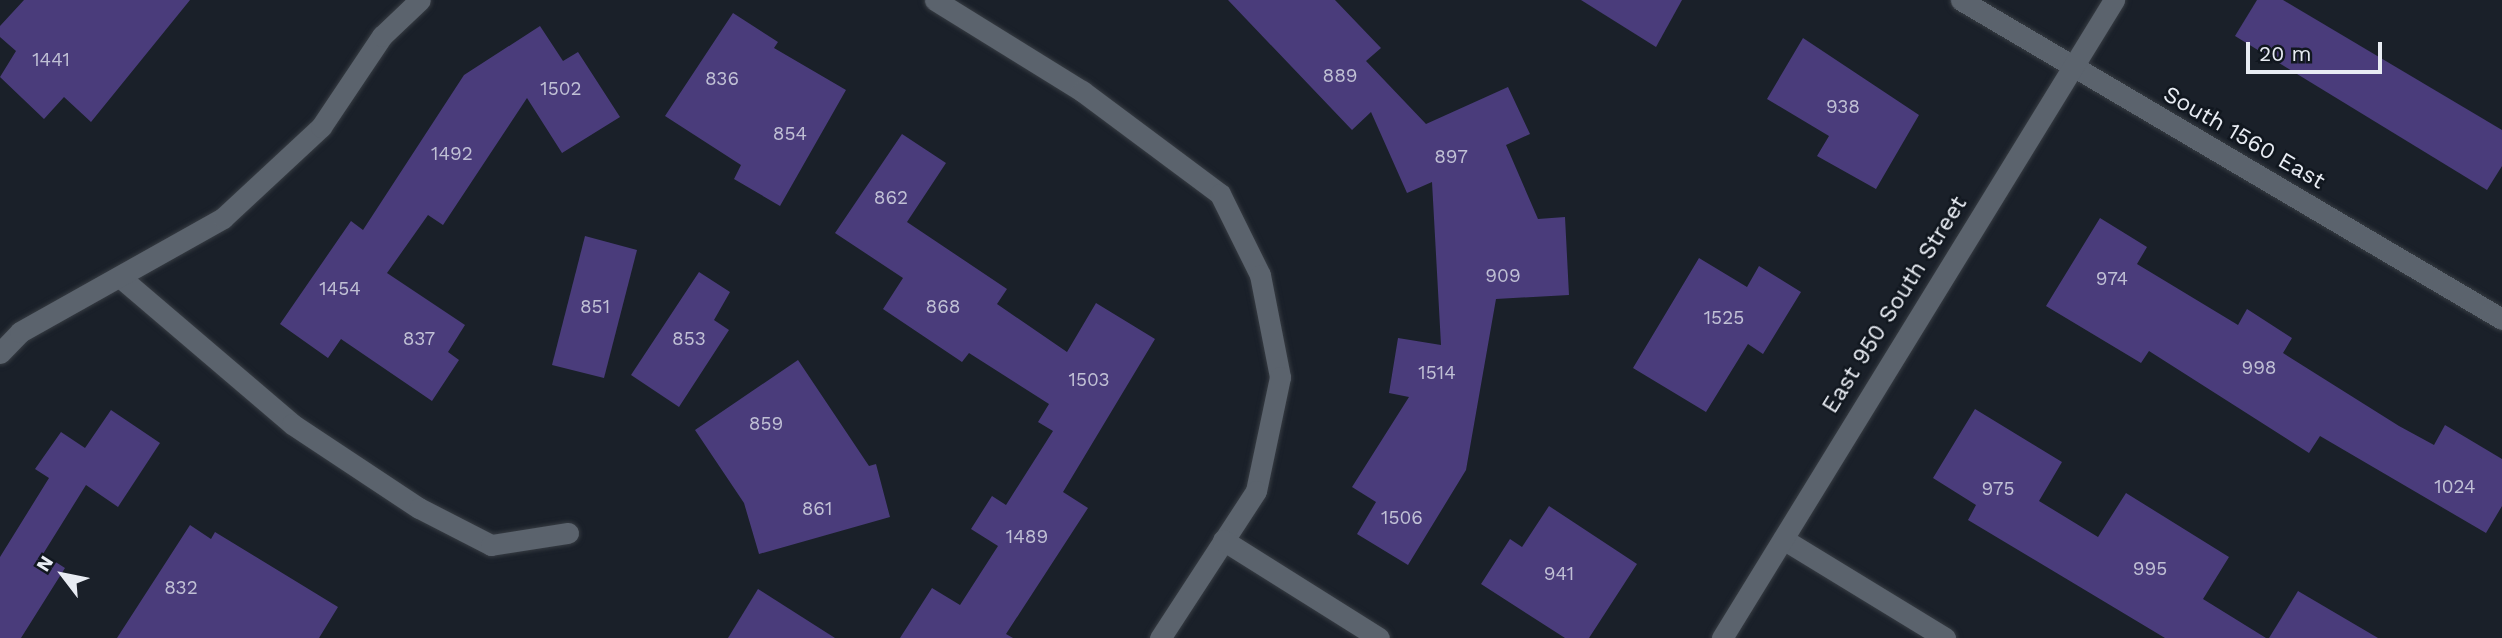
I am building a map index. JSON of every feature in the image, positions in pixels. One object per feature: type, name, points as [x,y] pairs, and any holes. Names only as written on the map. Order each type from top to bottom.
[{"type":"street","points":[[0,353],[20,332],[223,218],[321,127],[382,36],[420,0]]},
{"type":"street","points":[[935,0],[1083,92],[1220,194],[1260,275],[1280,377],[1256,491],[1160,638]]},
{"type":"street","name":"South 1560 East","points":[[1961,0],[2072,68],[2502,319]]},
{"type":"street","name":"East 950 South Street","points":[[1722,638],[2114,0]]},
{"type":"street","points":[[120,277],[292,424],[419,508],[491,545],[568,533]]},
{"type":"street","points":[[1783,539],[1945,638]]},
{"type":"street","points":[[1223,540],[1379,638]]},
{"type":"building","points":[[24,0],[190,0],[91,122],[64,97],[44,119],[0,77],[16,51],[0,37],[0,26]]},
{"type":"building","points":[[1228,0],[1335,0],[1381,48],[1366,61],[1426,124],[1508,87],[1530,134],[1506,145],[1538,219],[1565,217],[1569,295],[1496,299],[1466,470],[1408,565],[1357,534],[1376,502],[1352,487],[1409,397],[1389,393],[1398,338],[1441,345],[1432,182],[1407,193],[1371,112],[1352,130]]},
{"type":"building","points":[[1581,0],[1682,0],[1656,47]]},
{"type":"building","points":[[2257,0],[2283,0],[2502,130],[2502,166],[2487,190],[2235,36]]},
{"type":"building","points":[[733,13],[778,42],[774,48],[846,90],[780,206],[734,179],[741,165],[665,116]]},
{"type":"building","points":[[540,26],[563,61],[578,52],[620,117],[562,153],[527,98],[443,225],[428,215],[387,273],[465,325],[448,352],[459,360],[432,401],[341,339],[328,358],[280,324],[351,221],[363,230],[464,75]]},
{"type":"building","points":[[1803,38],[1919,115],[1876,189],[1817,156],[1829,136],[1767,99]]},
{"type":"building","points":[[902,134],[946,163],[907,222],[1007,289],[997,304],[1067,352],[1096,303],[1155,339],[1063,492],[1088,508],[1006,634],[1013,638],[900,638],[932,588],[960,605],[998,546],[971,529],[992,496],[1006,505],[1053,431],[1038,422],[1049,404],[969,353],[962,362],[883,309],[903,278],[835,233]]},
{"type":"building","points":[[2100,218],[2147,247],[2137,264],[2238,325],[2247,309],[2292,338],[2283,353],[2399,426],[2434,445],[2445,425],[2502,459],[2502,506],[2486,533],[2320,436],[2309,453],[2149,351],[2141,363],[2046,306]]},
{"type":"building","points":[[585,236],[637,250],[604,378],[552,365]]},
{"type":"building","points":[[1699,258],[1747,287],[1759,266],[1801,292],[1763,354],[1748,344],[1706,412],[1633,368]]},
{"type":"building","points":[[699,272],[730,292],[714,320],[729,330],[679,407],[631,375]]},
{"type":"building","points":[[798,360],[869,466],[876,464],[890,517],[759,554],[744,503],[695,430]]},
{"type":"building","points":[[1975,409],[2062,462],[2039,501],[2098,537],[2126,493],[2229,557],[2203,599],[2266,638],[2165,638],[1968,520],[1976,505],[1933,478]]},
{"type":"building","points":[[111,410],[160,443],[118,507],[86,485],[43,554],[65,568],[21,638],[0,638],[0,557],[49,478],[35,469],[61,432],[85,448]]},
{"type":"building","points":[[1549,506],[1637,564],[1589,638],[1565,638],[1481,584],[1510,539],[1522,547]]},
{"type":"building","points":[[190,525],[211,539],[215,532],[338,607],[319,638],[117,638]]},
{"type":"building","points":[[758,589],[835,638],[728,638]]},
{"type":"building","points":[[2298,591],[2378,638],[2269,638]]}]
